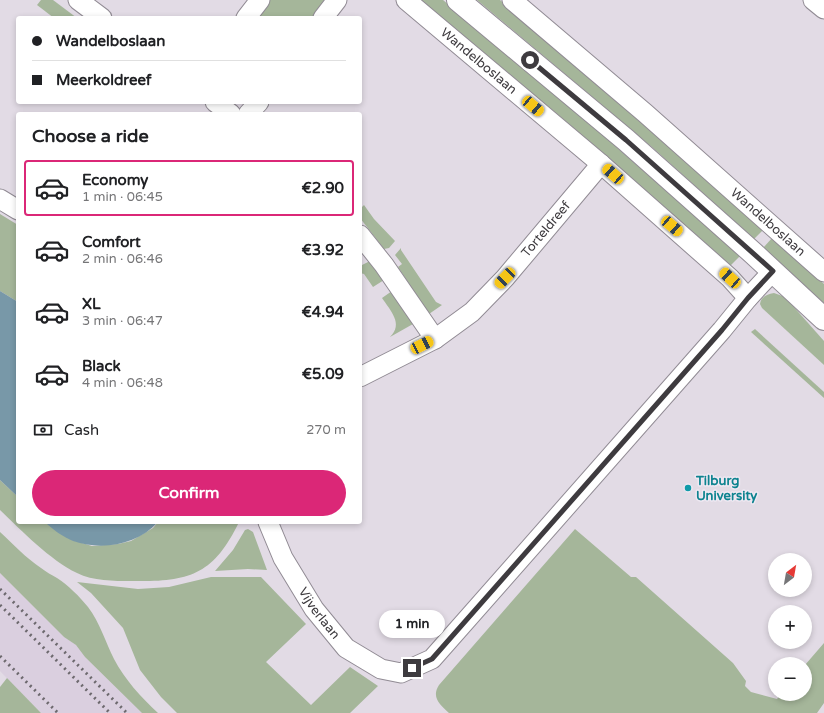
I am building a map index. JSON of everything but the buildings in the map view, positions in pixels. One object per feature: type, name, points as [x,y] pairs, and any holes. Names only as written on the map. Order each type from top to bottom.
[{"type":"street","points":[[78,0],[99,16]]},
{"type":"street","points":[[248,16],[260,0]]},
{"type":"street","points":[[325,16],[337,0]]},
{"type":"street","name":"Wandelboslaan","points":[[406,0],[601,164],[730,278],[748,298]]},
{"type":"street","points":[[458,0],[626,140],[773,271],[824,319]]},
{"type":"street","name":"Wandelboslaan","points":[[512,0],[645,113],[824,272]]},
{"type":"street","points":[[813,0],[824,9]]},
{"type":"street","points":[[218,104],[228,112]]},
{"type":"street","points":[[250,112],[257,104]]},
{"type":"street","name":"Torteldreef","points":[[362,376],[435,339],[472,312],[505,278],[601,164]]},
{"type":"street","points":[[0,199],[16,209]]},
{"type":"street","points":[[362,238],[384,265],[435,339]]},
{"type":"street","points":[[748,298],[773,271]]},
{"type":"street","name":"Vijverlaan","points":[[269,524],[283,558],[314,609],[346,648],[381,669],[401,673],[432,659],[722,330],[748,298]]},
{"type":"shaded area","points":[[0,573],[64,637],[76,645],[85,657],[142,713],[41,713],[0,671]]},
{"type":"green space","points":[[41,0],[53,0],[74,16],[51,16],[37,5]]},
{"type":"green space","points":[[269,0],[327,0],[315,16],[257,16]]},
{"type":"green space","points":[[419,0],[443,0],[571,107],[740,256],[730,266],[562,118]]},
{"type":"green space","points":[[477,0],[500,0],[594,79],[764,229],[754,239],[653,148]]},
{"type":"green space","points":[[364,205],[374,219],[395,241],[389,248],[384,249],[362,221],[362,207]]},
{"type":"green space","points":[[0,214],[16,224],[16,301],[0,291]]},
{"type":"green space","points":[[773,237],[824,284],[824,303],[763,248]]},
{"type":"green space","points":[[401,248],[436,302],[442,305],[429,314],[398,267],[402,264],[395,255]]},
{"type":"green space","points":[[370,261],[384,280],[373,287],[364,274],[362,274],[362,265]]},
{"type":"green space","points":[[392,291],[413,324],[390,337],[396,327],[396,322],[392,312],[382,298]]},
{"type":"green space","points":[[774,293],[785,297],[824,341],[824,365],[762,308],[760,304],[763,298]]},
{"type":"green space","points":[[755,329],[824,392],[824,398],[751,332]]},
{"type":"green space","points":[[0,480],[16,495],[16,524],[48,524],[72,540],[92,546],[118,544],[131,541],[153,528],[156,524],[238,524],[219,554],[208,565],[197,572],[168,580],[111,581],[83,576],[57,561],[0,510]]},
{"type":"green space","points":[[248,529],[253,532],[267,570],[248,569],[215,571],[233,550],[245,530]]},
{"type":"green space","points":[[575,529],[631,577],[636,577],[733,663],[746,681],[745,686],[751,692],[768,697],[768,701],[812,701],[812,657],[824,643],[824,703],[817,713],[449,713],[440,704],[436,697],[439,685]]},
{"type":"green space","points":[[0,532],[30,560],[66,584],[85,603],[96,619],[114,659],[123,674],[158,713],[142,713],[85,657],[76,645],[64,637],[0,573]]},
{"type":"green space","points":[[211,577],[261,577],[306,624],[266,662],[311,705],[350,667],[378,686],[350,713],[177,713],[161,697],[140,670],[123,628],[91,593],[77,582],[138,589],[169,587]]},
{"type":"green space","points":[[7,678],[41,713],[0,713],[0,687]]},
{"type":"water","points":[[0,291],[16,301],[16,495],[0,480]]},
{"type":"water","points":[[47,524],[156,524],[150,530],[130,541],[107,545],[84,544],[73,541],[58,533]]},
{"type":"railway","points":[[0,589],[127,713]]},
{"type":"railway","points":[[0,605],[110,713]]},
{"type":"railway","points":[[0,656],[58,713]]},
{"type":"place","name":"Tilburg University","points":[[688,488]]},
{"type":"route","points":[[412,668],[432,659],[773,271],[626,140],[530,60]]}]
